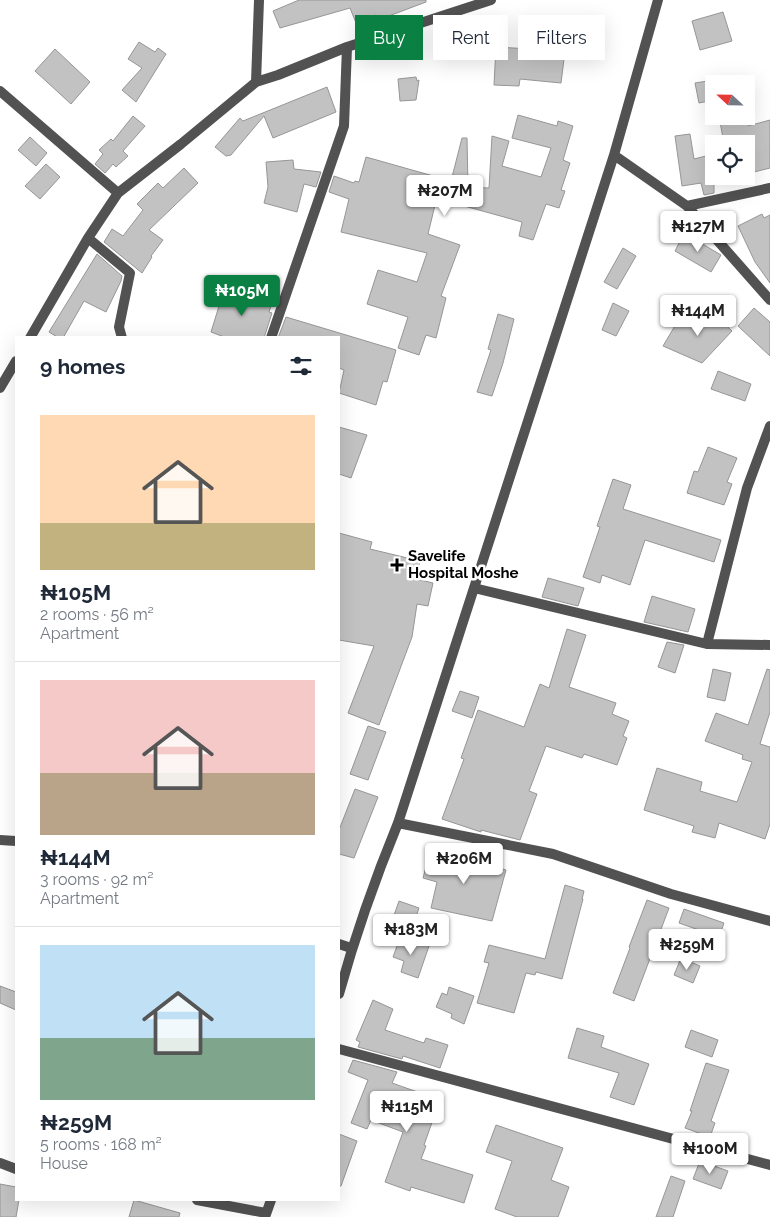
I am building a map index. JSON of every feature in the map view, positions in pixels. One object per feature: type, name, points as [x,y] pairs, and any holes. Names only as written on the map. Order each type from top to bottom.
[{"type":"street","points":[[256,82],[259,0]]},
{"type":"street","points":[[31,336],[88,238],[118,193],[256,82],[347,47],[491,0]]},
{"type":"street","points":[[340,990],[351,948],[374,881],[398,824],[614,155],[658,0]]},
{"type":"street","points":[[273,336],[344,126],[347,47]]},
{"type":"street","points":[[0,91],[118,193]]},
{"type":"street","points":[[614,155],[687,206],[770,300]]},
{"type":"street","points":[[687,206],[770,188]]},
{"type":"street","points":[[88,238],[130,273],[119,327],[121,336]]},
{"type":"street","points":[[0,388],[15,362]]},
{"type":"street","points":[[707,644],[747,488],[770,426]]},
{"type":"street","points":[[474,588],[707,644],[770,645]]},
{"type":"street","points":[[398,824],[553,854],[671,894],[770,921]]},
{"type":"street","points":[[0,840],[15,839]]},
{"type":"street","points":[[340,944],[351,948]]},
{"type":"street","points":[[340,1049],[770,1165]]},
{"type":"street","points":[[0,1164],[15,1169]]},
{"type":"street","points":[[202,1201],[266,1215],[271,1201]]},
{"type":"building","points":[[299,0],[426,0],[426,2],[391,15],[355,15],[355,20],[350,8],[280,28],[273,11]]},
{"type":"building","points":[[723,12],[732,41],[700,50],[692,21]]},
{"type":"building","points":[[139,42],[155,52],[158,48],[166,54],[136,102],[122,90],[142,68],[128,59]]},
{"type":"building","points":[[508,48],[518,48],[518,60],[564,60],[561,83],[520,79],[519,86],[494,85],[495,60],[508,60]]},
{"type":"building","points":[[55,49],[90,82],[71,104],[35,71]]},
{"type":"building","points":[[416,77],[417,81],[419,80],[416,100],[400,101],[398,79]]},
{"type":"building","points":[[705,81],[705,102],[699,103],[695,83]]},
{"type":"building","points":[[327,87],[336,112],[273,138],[264,116],[231,155],[226,156],[215,147],[240,118],[243,121]]},
{"type":"building","points":[[518,115],[557,126],[558,121],[573,126],[563,160],[570,163],[561,190],[565,191],[559,208],[546,204],[533,240],[519,236],[522,222],[439,199],[438,202],[436,201],[428,234],[460,245],[441,296],[446,298],[436,338],[426,335],[419,355],[398,348],[408,317],[367,304],[378,270],[417,282],[427,253],[341,232],[349,199],[329,192],[334,176],[354,183],[355,181],[359,182],[366,157],[451,181],[462,138],[467,138],[468,187],[489,188],[492,136],[509,141],[502,166],[541,177],[551,148],[512,138]]},
{"type":"building","points":[[133,116],[145,126],[123,151],[128,156],[116,167],[113,164],[105,173],[95,164],[103,154],[99,150],[111,139],[113,141]]},
{"type":"building","points":[[770,120],[770,168],[755,172],[755,135],[722,135],[721,125],[748,126]]},
{"type":"building","points":[[690,134],[694,159],[705,156],[705,185],[714,185],[714,193],[704,195],[701,183],[682,186],[675,136]]},
{"type":"building","points":[[30,137],[47,153],[36,166],[18,150]]},
{"type":"building","points":[[293,160],[294,169],[321,172],[316,187],[304,184],[297,212],[264,203],[268,187],[266,162]]},
{"type":"building","points":[[46,164],[60,177],[40,199],[25,186]]},
{"type":"building","points":[[184,168],[198,183],[149,230],[163,240],[151,256],[142,273],[104,242],[112,229],[123,236],[143,210],[137,204],[158,183],[163,188]]},
{"type":"building","points":[[762,214],[764,218],[770,215],[770,283],[755,262],[738,226]]},
{"type":"building","points":[[684,233],[721,255],[711,272],[675,251]]},
{"type":"building","points":[[623,248],[636,256],[617,289],[604,282]]},
{"type":"building","points":[[97,254],[122,276],[106,312],[84,301],[64,336],[56,336],[49,332]]},
{"type":"building","points":[[224,290],[272,303],[269,312],[272,313],[265,336],[222,336],[211,332]]},
{"type":"building","points":[[613,303],[629,311],[616,336],[602,330]]},
{"type":"building","points":[[754,308],[770,322],[770,356],[738,326]]},
{"type":"building","points":[[710,310],[732,331],[702,363],[663,346],[679,319],[694,328]]},
{"type":"building","points":[[498,314],[514,319],[503,363],[492,396],[477,392],[491,350],[488,349]]},
{"type":"building","points":[[286,317],[396,350],[387,382],[383,381],[376,405],[340,393],[344,370],[340,368],[340,336],[279,336]]},
{"type":"building","points":[[718,371],[751,384],[745,401],[711,389]]},
{"type":"building","points":[[340,427],[367,435],[351,478],[340,474]]},
{"type":"building","points":[[708,447],[737,458],[727,482],[732,484],[724,505],[687,493],[694,471],[698,472]]},
{"type":"building","points":[[613,479],[631,485],[623,509],[721,540],[714,562],[645,540],[630,585],[602,575],[600,583],[583,577],[600,527],[597,526]]},
{"type":"building","points":[[340,533],[372,542],[370,549],[420,561],[416,579],[433,583],[428,606],[417,604],[412,637],[379,725],[348,713],[374,646],[340,640]]},
{"type":"building","points":[[548,578],[584,588],[578,606],[542,597]]},
{"type":"building","points":[[652,596],[695,609],[688,632],[644,622]]},
{"type":"building","points":[[567,629],[586,635],[569,687],[616,703],[612,714],[629,721],[623,736],[627,738],[617,765],[584,754],[582,758],[546,746],[529,791],[537,794],[520,840],[481,830],[481,832],[442,819],[464,759],[461,758],[478,710],[524,727],[540,684],[549,688]]},
{"type":"building","points":[[667,642],[684,645],[675,673],[658,667]]},
{"type":"building","points":[[713,669],[731,673],[725,701],[707,697]]},
{"type":"building","points":[[767,669],[770,670],[770,712],[760,744],[770,747],[770,824],[765,839],[719,823],[715,838],[692,832],[694,826],[644,810],[657,768],[702,782],[700,791],[737,802],[752,762],[742,759],[743,755],[705,741],[716,713],[748,725]]},
{"type":"building","points":[[460,691],[479,697],[472,718],[452,711]]},
{"type":"building","points":[[368,726],[386,732],[368,780],[350,774]]},
{"type":"building","points":[[355,789],[378,797],[354,858],[340,854],[340,827]]},
{"type":"building","points":[[431,848],[506,870],[492,921],[431,908],[437,882],[423,878]]},
{"type":"building","points":[[565,885],[584,891],[562,979],[536,972],[535,975],[526,973],[514,1013],[477,1003],[489,963],[484,962],[489,945],[545,959]]},
{"type":"building","points":[[647,900],[669,908],[634,1001],[613,993]]},
{"type":"building","points":[[399,901],[419,908],[411,931],[391,924]]},
{"type":"building","points":[[684,909],[724,923],[719,937],[679,923]]},
{"type":"building","points":[[401,935],[429,946],[418,978],[401,972],[404,961],[393,957]]},
{"type":"building","points":[[681,958],[700,966],[693,983],[674,975]]},
{"type":"building","points":[[0,986],[15,992],[15,1010],[0,1003]]},
{"type":"building","points":[[449,987],[474,996],[464,1024],[451,1018],[452,1014],[436,1007],[442,993],[447,995]]},
{"type":"building","points":[[373,1000],[393,1009],[385,1030],[424,1043],[426,1038],[448,1045],[440,1068],[403,1056],[402,1059],[358,1047],[360,1042],[356,1040]]},
{"type":"building","points":[[577,1028],[604,1036],[601,1047],[649,1064],[634,1105],[610,1097],[619,1073],[568,1058]]},
{"type":"building","points":[[691,1030],[718,1040],[712,1057],[685,1047]]},
{"type":"building","points":[[353,1060],[397,1072],[392,1083],[440,1100],[421,1159],[473,1175],[464,1203],[411,1187],[410,1191],[385,1182],[403,1132],[371,1120],[367,1129],[351,1123],[368,1080],[348,1072]]},
{"type":"building","points":[[706,1063],[729,1070],[711,1121],[715,1123],[710,1137],[685,1128]]},
{"type":"building","points":[[496,1125],[563,1148],[551,1180],[569,1187],[558,1217],[517,1217],[495,1209],[512,1161],[486,1152]]},
{"type":"building","points":[[340,1134],[357,1141],[340,1186]]},
{"type":"building","points":[[700,1161],[728,1171],[721,1189],[693,1179]]},
{"type":"building","points":[[671,1176],[685,1181],[673,1217],[656,1217]]},
{"type":"building","points":[[0,1184],[15,1187],[15,1201],[19,1201],[16,1217],[0,1217]]},
{"type":"building","points":[[134,1201],[180,1213],[179,1217],[129,1217]]},
{"type":"place","name":"Savelife Hospital Moshe","points":[[397,565]]}]
